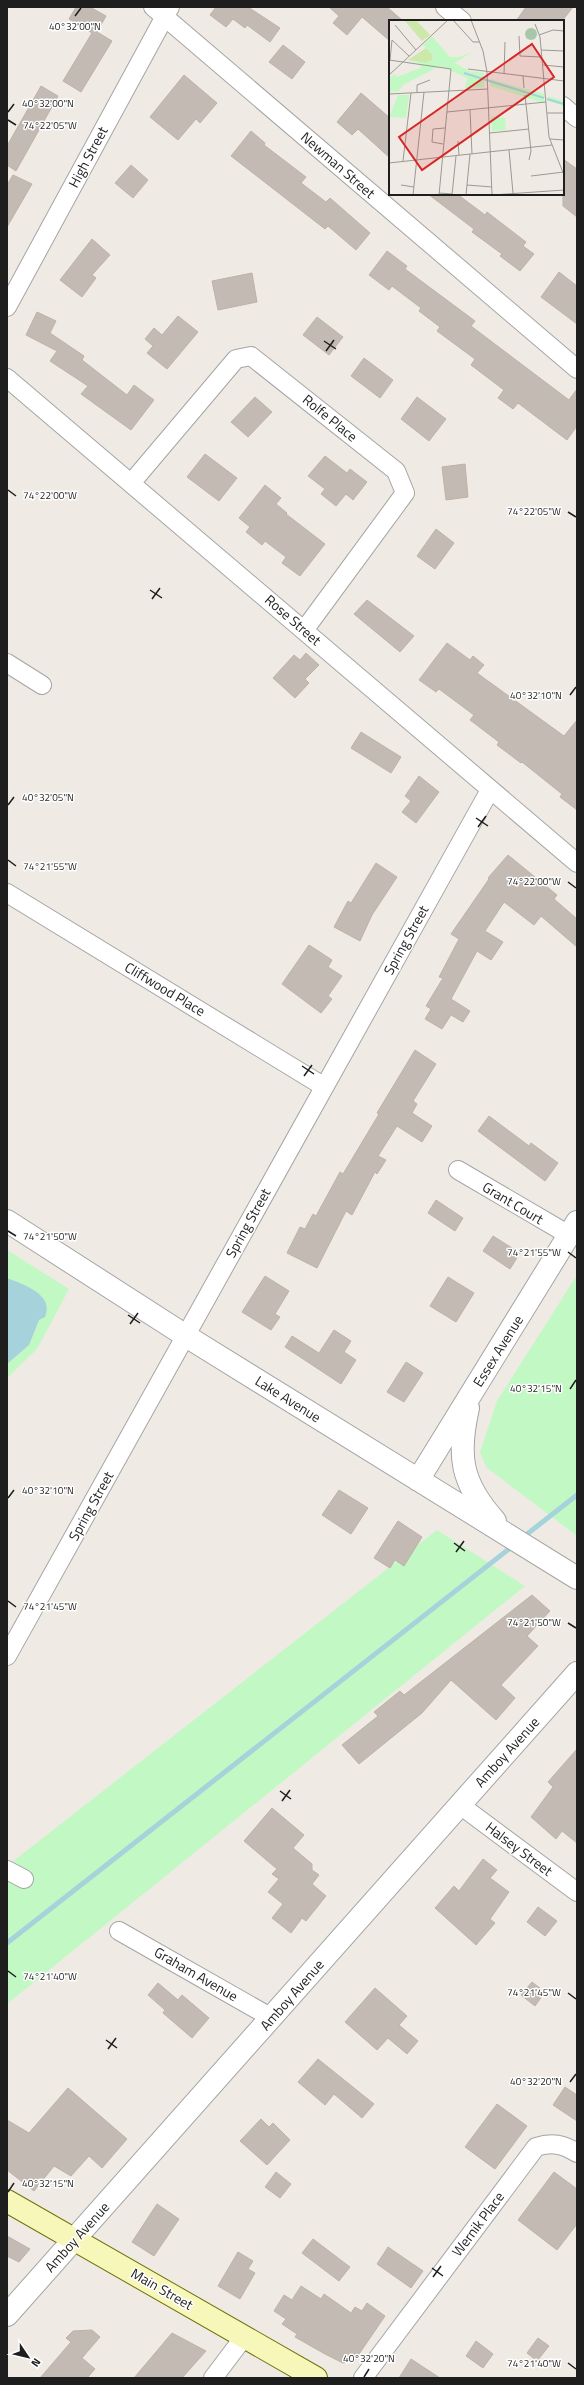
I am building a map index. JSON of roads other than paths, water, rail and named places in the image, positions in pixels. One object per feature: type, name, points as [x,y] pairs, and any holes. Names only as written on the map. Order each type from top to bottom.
[{"type":"main road","name":"Main Street","points":[[7,2202],[316,2378]]},
{"type":"street","points":[[445,7],[461,20]]},
{"type":"street","name":"High Street","points":[[7,306],[162,10]]},
{"type":"street","name":"Newman Street","points":[[162,10],[577,369]]},
{"type":"street","points":[[564,107],[577,118]]},
{"type":"street","name":"Rolfe Place","points":[[132,482],[236,359],[252,356],[396,471],[404,493],[304,629]]},
{"type":"street","name":"Rose Street","points":[[7,378],[132,482],[577,863]]},
{"type":"street","points":[[7,663],[42,685]]},
{"type":"street","name":"Spring Street","points":[[7,1656],[186,1336],[323,1086],[490,790]]},
{"type":"street","name":"Cliffwood Place","points":[[7,893],[323,1086]]},
{"type":"street","name":"Grant Court","points":[[458,1170],[573,1229]]},
{"type":"street","name":"Lake Avenue","points":[[7,1221],[186,1336],[418,1480],[504,1531],[574,1576]]},
{"type":"street","name":"Essex Avenue","points":[[418,1480],[573,1229]]},
{"type":"street","points":[[472,1393],[463,1431],[461,1450],[464,1469],[473,1491],[488,1514],[504,1531]]},
{"type":"street","name":"Amboy Avenue","points":[[7,2315],[577,1674]]},
{"type":"street","name":"Halsey Street","points":[[460,1806],[577,1892]]},
{"type":"street","points":[[7,1870],[24,1879]]},
{"type":"street","name":"Graham Avenue","points":[[120,1931],[272,2018]]},
{"type":"street","name":"Wernik Place","points":[[363,2378],[536,2147],[553,2143],[563,2145],[577,2153]]},
{"type":"street","points":[[213,2378],[244,2337]]},
{"type":"water","points":[[7,1278],[21,1283],[35,1291],[45,1302],[47,1309],[45,1317],[39,1320],[29,1345],[7,1364]]},
{"type":"waterway","points":[[522,1538],[577,1495]]},
{"type":"waterway","points":[[7,1943],[514,1545]]}]
